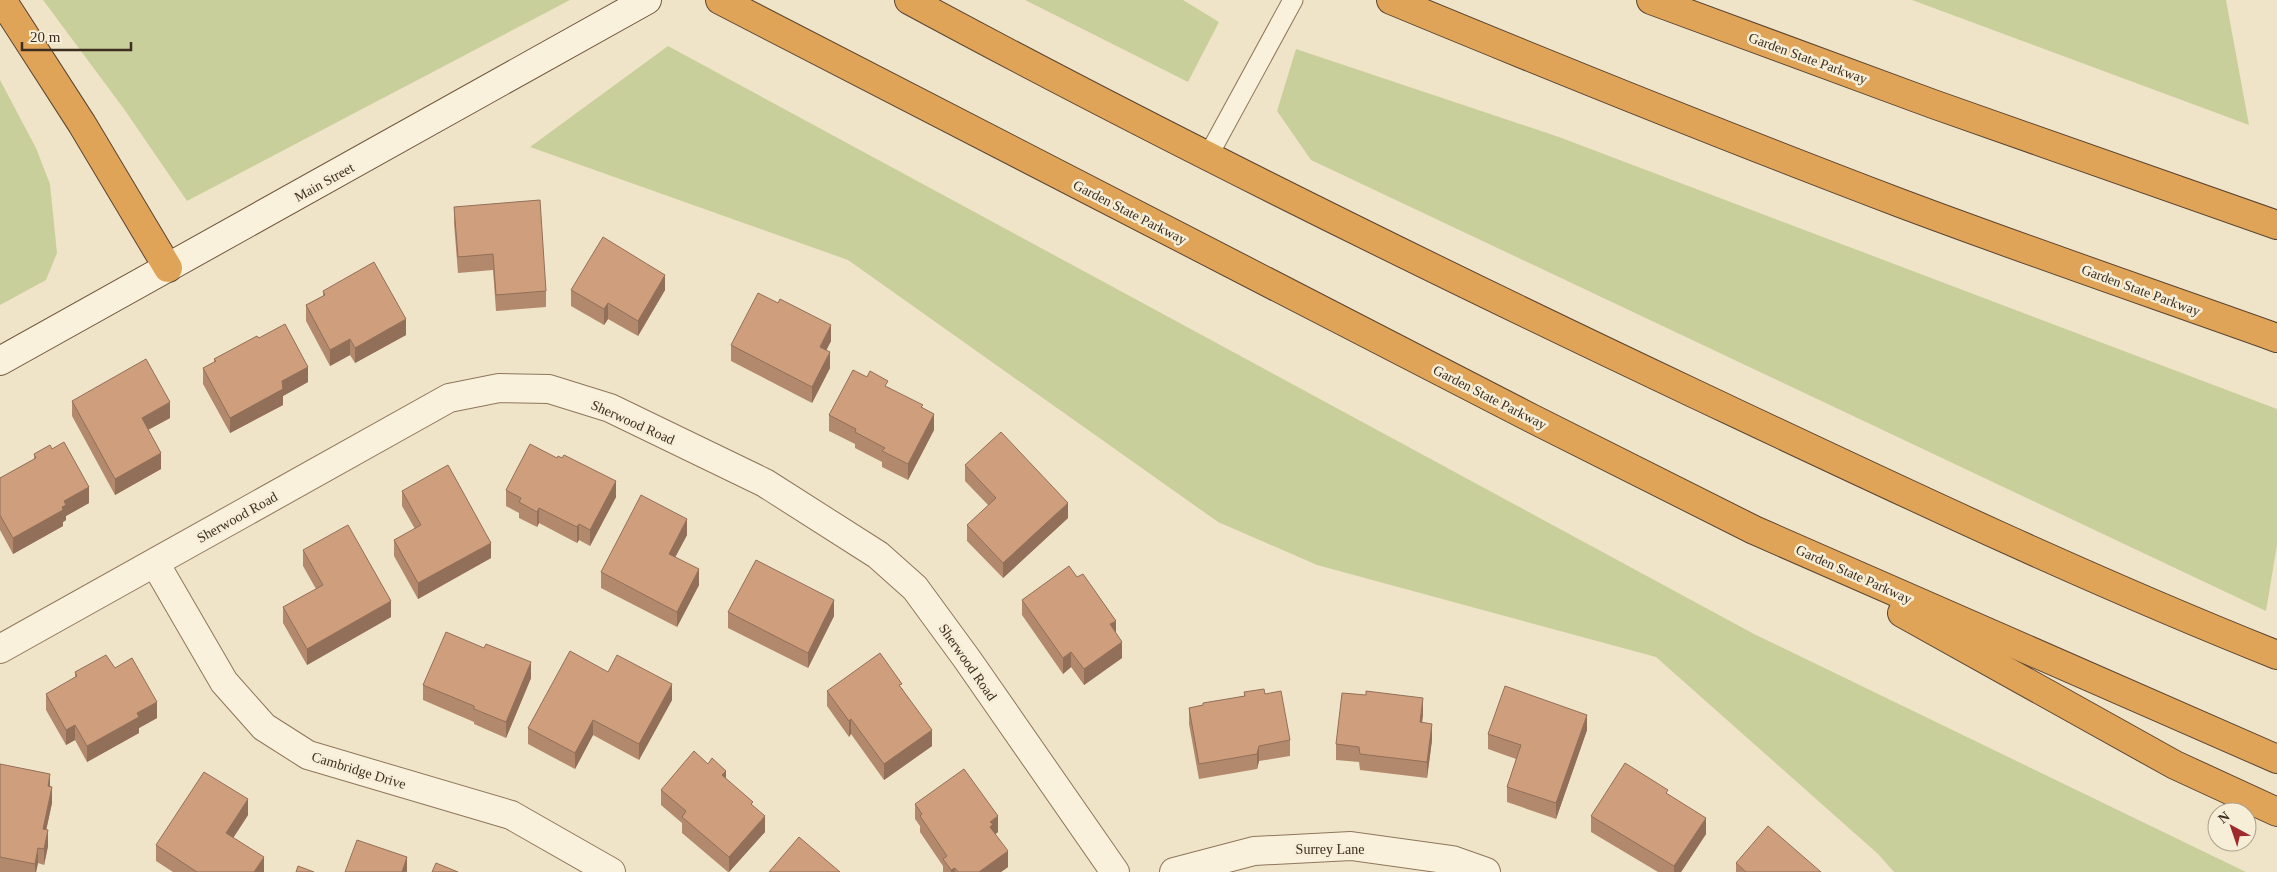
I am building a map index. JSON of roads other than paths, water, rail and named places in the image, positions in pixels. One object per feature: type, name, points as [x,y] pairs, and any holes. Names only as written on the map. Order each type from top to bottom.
[{"type":"highway","points":[[2,0],[82,124],[168,268]]},
{"type":"highway","name":"Garden State Parkway","points":[[720,0],[1531,418],[1754,530],[2277,760]]},
{"type":"highway","points":[[909,0],[1055,78],[1208,156],[1621,359],[1890,486],[2174,614],[2277,656]]},
{"type":"highway","name":"Garden State Parkway","points":[[1391,0],[1780,157],[2035,252],[2277,338]]},
{"type":"highway","name":"Garden State Parkway","points":[[1651,0],[2204,201],[2277,225]]},
{"type":"highway","points":[[1754,530],[2175,764],[2277,812]]},
{"type":"street","name":"Main Street","points":[[0,361],[647,0]]},
{"type":"street","name":"Sherwood Road","points":[[0,649],[449,398],[499,388],[549,389],[610,408],[764,484],[843,531],[885,560],[915,588],[956,643],[1114,872]]},
{"type":"street","name":"Cambridge Drive","points":[[155,563],[224,682],[264,726],[308,755],[511,815],[611,872]]},
{"type":"street","name":"Surrey Lane","points":[[1174,872],[1254,851],[1351,846],[1452,860],[1486,872]]},
{"type":"lane","points":[[1208,156],[1293,0]]}]
